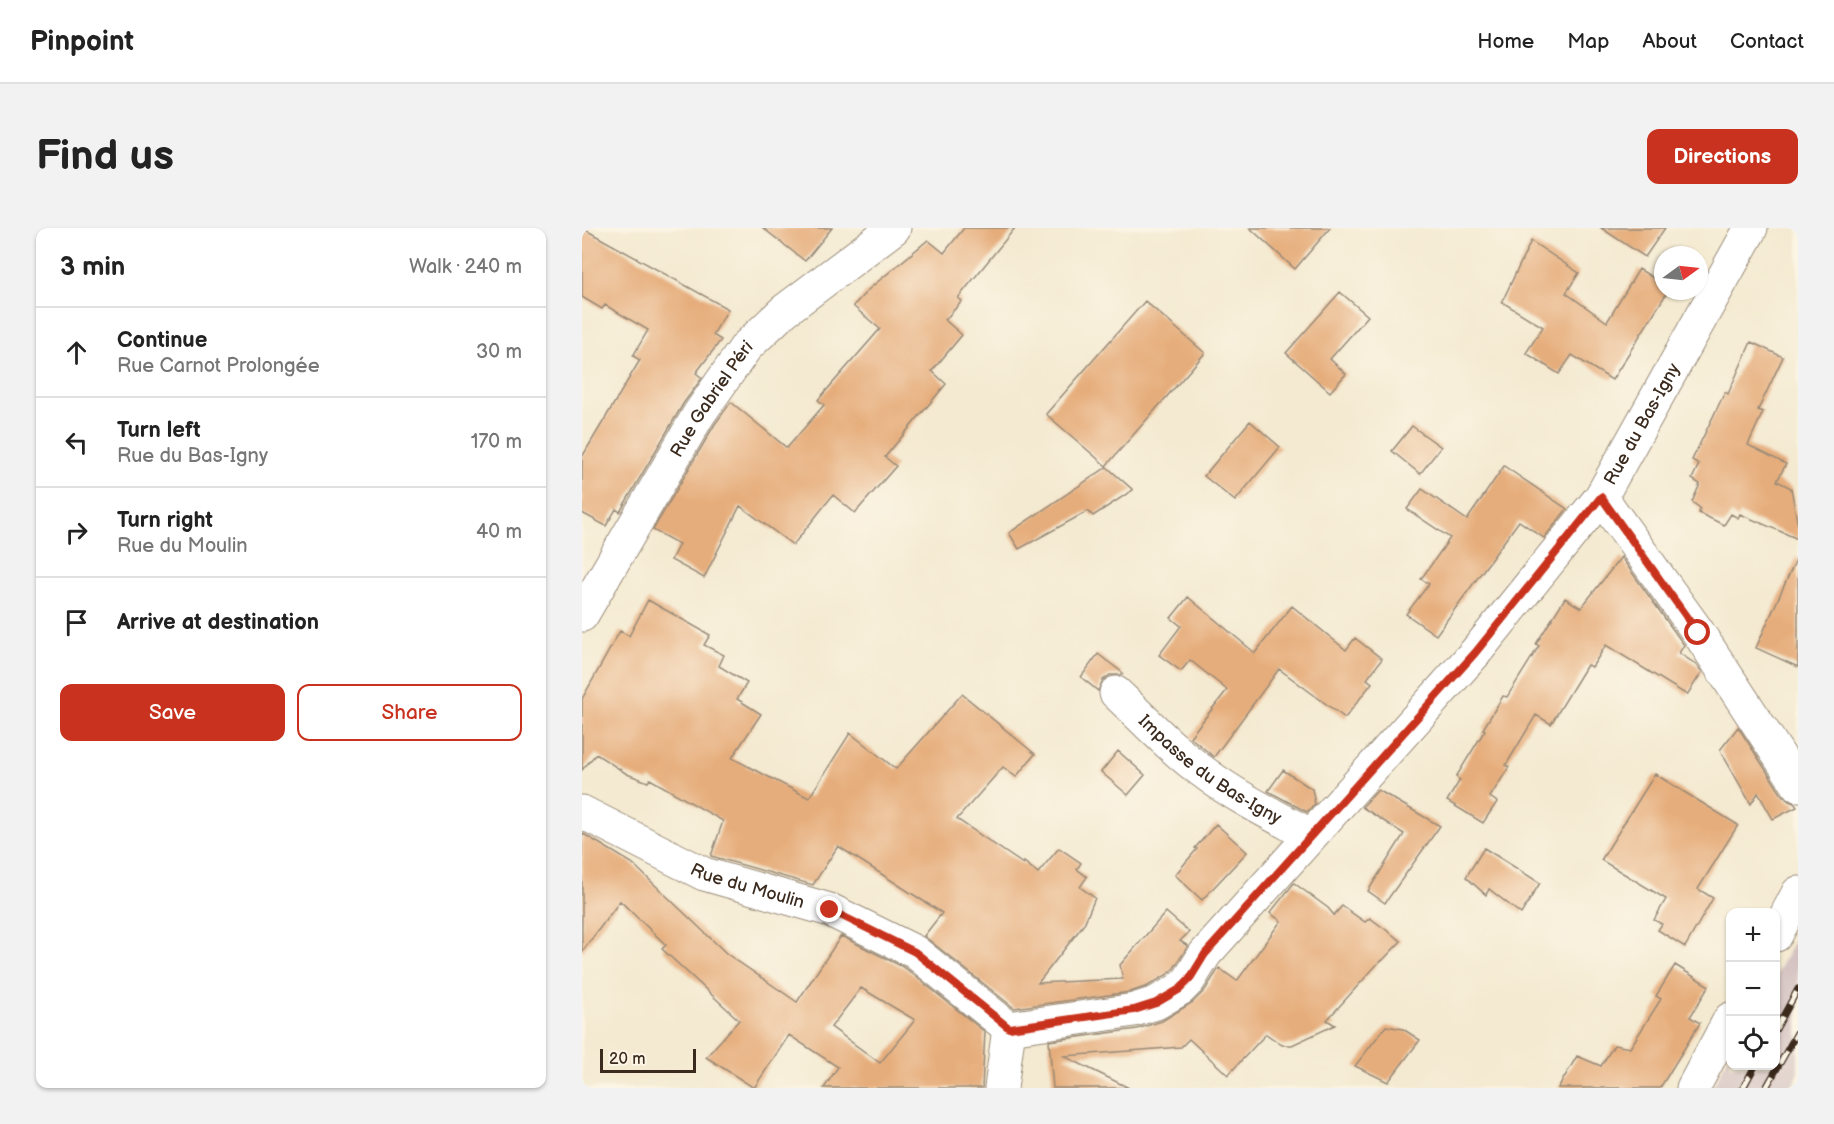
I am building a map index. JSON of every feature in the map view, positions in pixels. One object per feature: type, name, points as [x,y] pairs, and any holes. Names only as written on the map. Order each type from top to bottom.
[{"type":"street","name":"Rue Gabriel Péri","points":[[582,615],[699,414],[746,347],[784,311],[894,228]]},
{"type":"street","name":"Rue du Bas-Igny","points":[[1009,1028],[1134,1010],[1156,1003],[1180,989],[1189,980],[1205,954],[1475,653],[1601,497],[1751,228]]},
{"type":"street","points":[[1601,497],[1698,633],[1798,785]]},
{"type":"street","name":"Impasse du Bas-Igny","points":[[1116,693],[1204,773],[1225,788],[1311,835]]},
{"type":"street","name":"Rue du Moulin","points":[[582,812],[704,874],[830,910],[915,952],[1009,1028]]},
{"type":"street","points":[[1780,927],[1798,893]]},
{"type":"street","points":[[1693,1088],[1726,1027]]},
{"type":"street","points":[[1001,1088],[1009,1028]]},
{"type":"shaded area","points":[[1798,933],[1798,1075],[1791,1088],[1712,1088],[1726,1062],[1726,1070],[1780,1070],[1780,967]]},
{"type":"building","points":[[582,228],[728,309],[713,335],[721,340],[696,373],[702,378],[683,404],[620,512],[616,509],[606,526],[582,513],[582,457],[640,360],[633,356],[648,330],[605,305],[602,309],[582,297]]},
{"type":"building","points":[[763,228],[832,228],[805,261]]},
{"type":"building","points":[[964,228],[1015,228],[958,298],[962,301],[945,320],[962,335],[932,371],[946,384],[885,457],[896,466],[855,513],[833,495],[793,545],[740,506],[704,578],[671,560],[679,544],[653,530],[715,424],[731,402],[787,448],[824,405],[818,400],[880,329],[853,306],[869,289],[928,240],[944,253]]},
{"type":"building","points":[[1250,228],[1330,228],[1295,269]]},
{"type":"building","points":[[1601,228],[1665,228],[1645,257]]},
{"type":"building","points":[[1531,241],[1579,273],[1566,293],[1607,322],[1639,269],[1654,278],[1654,300],[1662,300],[1612,380],[1572,355],[1559,374],[1526,353],[1543,327],[1502,302]]},
{"type":"building","points":[[1340,292],[1368,316],[1330,359],[1346,374],[1330,392],[1286,353]]},
{"type":"building","points":[[1145,301],[1205,353],[1106,466],[1046,414]]},
{"type":"building","points":[[1751,342],[1783,357],[1758,410],[1763,412],[1748,445],[1786,464],[1777,481],[1791,488],[1798,539],[1740,514],[1738,518],[1731,514],[1724,525],[1699,513],[1700,508],[1692,502],[1700,484],[1692,479],[1699,464],[1692,460],[1725,392],[1728,394]]},
{"type":"building","points":[[1250,421],[1280,447],[1235,501],[1204,476]]},
{"type":"building","points":[[1412,426],[1441,447],[1420,474],[1392,451]]},
{"type":"building","points":[[1504,466],[1567,509],[1544,538],[1519,521],[1436,635],[1406,614],[1429,584],[1421,579],[1450,538],[1407,509],[1422,489],[1467,520]]},
{"type":"building","points":[[1107,467],[1133,490],[1093,516],[1088,511],[1019,549],[1009,533]]},
{"type":"building","points":[[1798,555],[1798,667],[1756,648]]},
{"type":"building","points":[[1621,557],[1684,645],[1679,653],[1697,665],[1702,672],[1687,695],[1606,645],[1592,667],[1587,665],[1551,724],[1536,715],[1506,765],[1509,767],[1490,797],[1497,802],[1483,823],[1447,801],[1460,780],[1456,777],[1485,730],[1483,729],[1503,696],[1507,697],[1539,646],[1536,644],[1565,598],[1581,608]]},
{"type":"building","points":[[1188,597],[1255,653],[1292,606],[1346,650],[1355,638],[1382,659],[1367,679],[1372,683],[1345,718],[1279,669],[1214,757],[1190,737],[1227,690],[1190,660],[1181,671],[1159,655],[1181,626],[1171,618]]},
{"type":"building","points":[[648,600],[710,635],[704,645],[724,655],[719,666],[747,683],[737,699],[761,714],[732,758],[809,798],[850,733],[896,769],[962,694],[1035,754],[1016,777],[1003,767],[957,819],[1038,873],[1059,848],[1081,863],[1077,869],[1087,877],[1080,887],[1095,898],[1084,924],[1038,983],[1123,979],[1120,965],[1166,912],[1189,932],[1180,941],[1188,946],[1174,968],[1148,986],[1130,992],[1014,1008],[924,936],[942,913],[838,846],[813,885],[711,856],[723,821],[650,779],[648,782],[627,774],[596,754],[582,770],[582,699],[620,631],[629,636]]},
{"type":"building","points":[[1098,654],[1123,673],[1110,675],[1103,680],[1098,691],[1081,677]]},
{"type":"building","points":[[1738,727],[1782,795],[1797,807],[1773,819],[1758,793],[1751,804],[1720,750]]},
{"type":"building","points":[[1118,751],[1145,775],[1128,795],[1101,772]]},
{"type":"building","points":[[1283,770],[1312,789],[1315,804],[1307,812],[1268,791]]},
{"type":"building","points":[[1655,774],[1738,825],[1698,889],[1713,898],[1685,947],[1658,930],[1662,924],[1654,920],[1666,899],[1601,860]]},
{"type":"building","points":[[1378,790],[1440,826],[1385,903],[1368,891],[1404,834],[1362,807]]},
{"type":"building","points":[[1216,824],[1247,852],[1202,900],[1175,875]]},
{"type":"building","points":[[582,833],[632,863],[727,954],[797,1002],[841,936],[905,968],[985,1032],[982,1088],[824,1088],[838,1067],[789,1035],[754,1088],[706,1057],[739,1020],[662,949],[666,945],[620,901],[582,952]],"holes":[[[861,988],[915,1020],[880,1063],[831,1027]]]},
{"type":"building","points":[[1484,848],[1540,883],[1521,914],[1489,889],[1486,895],[1466,877]]},
{"type":"building","points":[[1294,883],[1334,915],[1342,906],[1365,922],[1370,918],[1401,941],[1327,1020],[1335,1025],[1292,1045],[1282,1045],[1266,1034],[1228,1075],[1189,1039],[1181,1047],[1064,1056],[1129,1088],[1053,1088],[1049,1041],[1137,1029],[1162,1021],[1193,1002],[1205,990],[1219,968],[1237,981],[1281,921],[1270,913]]},
{"type":"building","points":[[1675,965],[1709,986],[1690,1017],[1700,1023],[1660,1088],[1558,1088],[1577,1056],[1601,1066],[1614,1045],[1630,1048],[1661,999],[1656,996]]},
{"type":"building","points":[[1386,1026],[1403,1029],[1420,1040],[1388,1082],[1355,1066]]},
{"type":"railway","points":[[1780,1022],[1798,989]]},
{"type":"railway","points":[[1766,1088],[1798,1031]]},
{"type":"railway","points":[[1743,1088],[1753,1070]]},
{"type":"route","points":[[830,910],[915,952],[1009,1028],[1134,1010],[1156,1003],[1180,989],[1189,980],[1205,954],[1475,653],[1601,497],[1698,633]]}]
